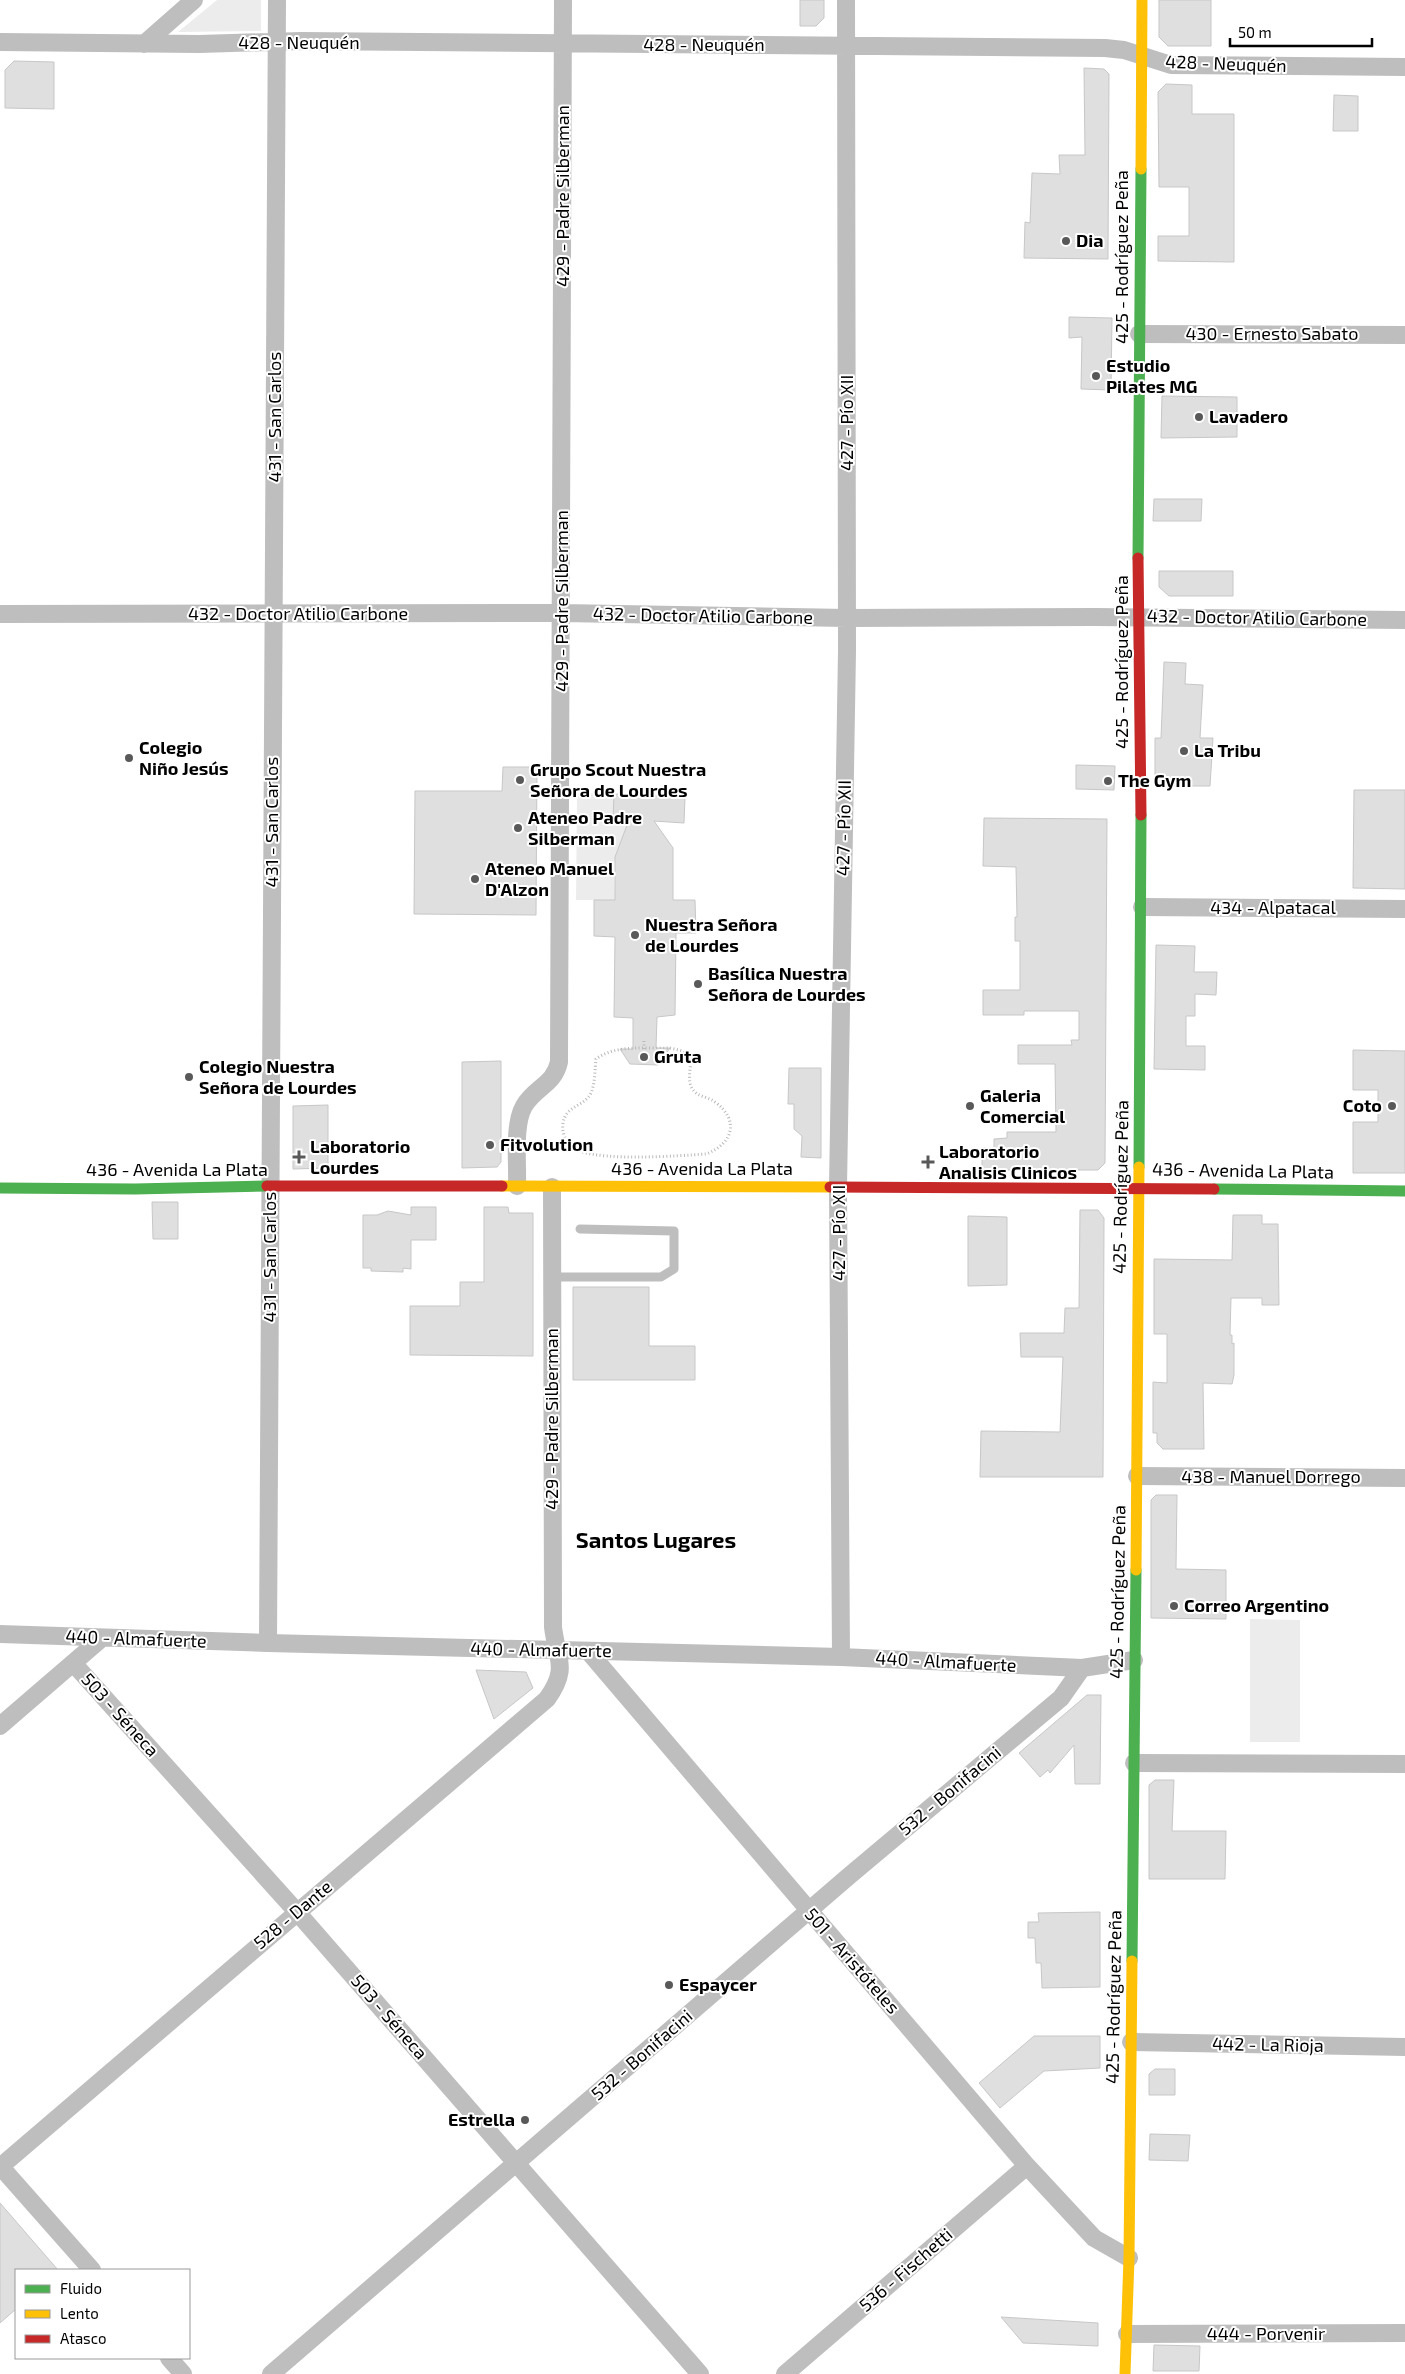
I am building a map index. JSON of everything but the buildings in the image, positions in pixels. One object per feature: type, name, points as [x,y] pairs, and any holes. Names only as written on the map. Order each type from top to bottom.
[{"type":"street","points":[[144,44],[194,0]]},
{"type":"street","name":"431 - San Carlos","points":[[268,1644],[277,0]]},
{"type":"street","name":"429 - Padre Silberman","points":[[517,1186],[518,1118],[530,1097],[557,1073],[560,1062],[563,0]]},
{"type":"street","name":"427 - Pío XII","points":[[841,1657],[838,1187],[847,618],[846,0]]},
{"type":"street","name":"425 - Rodríguez Peña","points":[[1125,2374],[1129,2258],[1142,907],[1138,617],[1142,0]]},
{"type":"street","name":"428 - Neuquén","points":[[0,42],[846,45],[1105,48],[1124,50],[1171,65],[1405,67]]},
{"type":"street","name":"430 - Ernesto Sabato","points":[[1139,334],[1405,335]]},
{"type":"street","name":"432 - Doctor Atilio Carbone","points":[[0,614],[562,613],[847,618],[1138,617],[1405,620]]},
{"type":"street","name":"434 - Alpatacal","points":[[1142,907],[1405,909]]},
{"type":"street","name":"436 - Avenida La Plata","points":[[0,1188],[271,1187],[321,1185],[1138,1188],[1405,1191]]},
{"type":"street","name":"429 - Padre Silberman","points":[[552,1187],[553,1627],[559,1649]]},
{"type":"street","name":"438 - Manuel Dorrego","points":[[1137,1476],[1405,1478]]},
{"type":"street","name":"440 - Almafuerte","points":[[0,1634],[268,1644],[559,1649],[841,1657],[1082,1668]]},
{"type":"street","points":[[0,1726],[102,1638]]},
{"type":"street","name":"528 - Dante","points":[[0,2166],[547,1699],[559,1677],[559,1649]]},
{"type":"street","name":"501 - Aristóteles","points":[[588,1651],[1027,2166],[1094,2238],[1129,2258]]},
{"type":"street","points":[[1082,1668],[1134,1660]]},
{"type":"street","name":"503 - Séneca","points":[[74,1664],[297,1912],[700,2374]]},
{"type":"street","name":"532 - Bonifacini","points":[[271,2374],[1061,1698],[1082,1668]]},
{"type":"street","points":[[1134,1763],[1405,1764]]},
{"type":"street","name":"442 - La Rioja","points":[[1131,2042],[1405,2047]]},
{"type":"street","points":[[0,2166],[91,2269]]},
{"type":"street","name":"536 - Fischetti","points":[[786,2374],[1027,2166]]},
{"type":"street","name":"444 - Porvenir","points":[[1127,2334],[1405,2333]]},
{"type":"street","points":[[170,2359],[183,2374]]},
{"type":"lane","points":[[552,1277],[661,1277],[674,1269],[674,1231],[580,1229]]},
{"type":"path","points":[[644,1039],[644,1049]]},
{"type":"path","points":[[670,1048],[683,1051],[691,1061],[689,1084],[695,1092],[714,1102],[730,1121],[731,1131],[728,1140],[719,1150],[706,1154],[615,1156],[578,1150],[568,1143],[563,1134],[566,1113],[584,1101],[591,1093],[596,1059],[604,1054],[620,1049],[644,1049],[670,1048]]},
{"type":"shaded area","points":[[217,0],[261,0],[261,31],[178,32]]},
{"type":"shaded area","points":[[577,793],[614,794],[613,820],[633,821],[633,830],[625,837],[616,853],[614,871],[615,900],[576,900]]},
{"type":"shaded area","points":[[1250,1619],[1300,1620],[1300,1742],[1250,1742]]},
{"type":"traffic: fast","points":[[1138,558],[1141,169]]},
{"type":"traffic: fast","points":[[1139,1167],[1141,815]]},
{"type":"traffic: fast","points":[[0,1188],[135,1189],[267,1186]]},
{"type":"traffic: fast","points":[[1214,1189],[1405,1191]]},
{"type":"traffic: fast","points":[[1132,1961],[1136,1570]]},
{"type":"traffic: slow","points":[[1141,169],[1142,0]]},
{"type":"traffic: slow","points":[[1136,1570],[1139,1167]]},
{"type":"traffic: slow","points":[[502,1186],[830,1187]]},
{"type":"traffic: slow","points":[[1125,2374],[1129,2258],[1132,1961]]},
{"type":"traffic: jam","points":[[1138,558],[1141,815]]},
{"type":"traffic: jam","points":[[267,1186],[502,1186]]},
{"type":"traffic: jam","points":[[830,1187],[1214,1189]]},
{"type":"place","name":"Dia","points":[[1066,241]]},
{"type":"place","name":"Estudio Pilates MG","points":[[1096,376]]},
{"type":"place","name":"Lavadero","points":[[1199,417]]},
{"type":"place","name":"La Tribu","points":[[1184,751]]},
{"type":"place","name":"Colegio Niño Jesús","points":[[129,758]]},
{"type":"place","name":"Grupo Scout Nuestra Señora de Lourdes","points":[[520,780]]},
{"type":"place","name":"The Gym","points":[[1108,781]]},
{"type":"place","name":"Ateneo Padre Silberman","points":[[518,828]]},
{"type":"place","name":"Ateneo Manuel D'Alzon","points":[[475,879]]},
{"type":"place","name":"Nuestra Señora de Lourdes","points":[[635,935]]},
{"type":"place","name":"Basílica Nuestra Señora de Lourdes","points":[[698,984]]},
{"type":"place","name":"Gruta","points":[[644,1057]]},
{"type":"place","name":"Colegio Nuestra Señora de Lourdes","points":[[189,1077]]},
{"type":"place","name":"Galeria Comercial","points":[[970,1106]]},
{"type":"place","name":"Coto","points":[[1392,1106]]},
{"type":"place","name":"Fitvolution","points":[[490,1145]]},
{"type":"place","name":"Laboratorio Lourdes","points":[[299,1157]]},
{"type":"place","name":"Laboratorio Analisis Clinicos","points":[[928,1162]]},
{"type":"place","name":"Correo Argentino","points":[[1174,1606]]},
{"type":"place","name":"Espaycer","points":[[669,1985]]},
{"type":"place","name":"Estrella","points":[[525,2120]]},
{"type":"district","name":"Santos Lugares","points":[[656,1540]]}]
